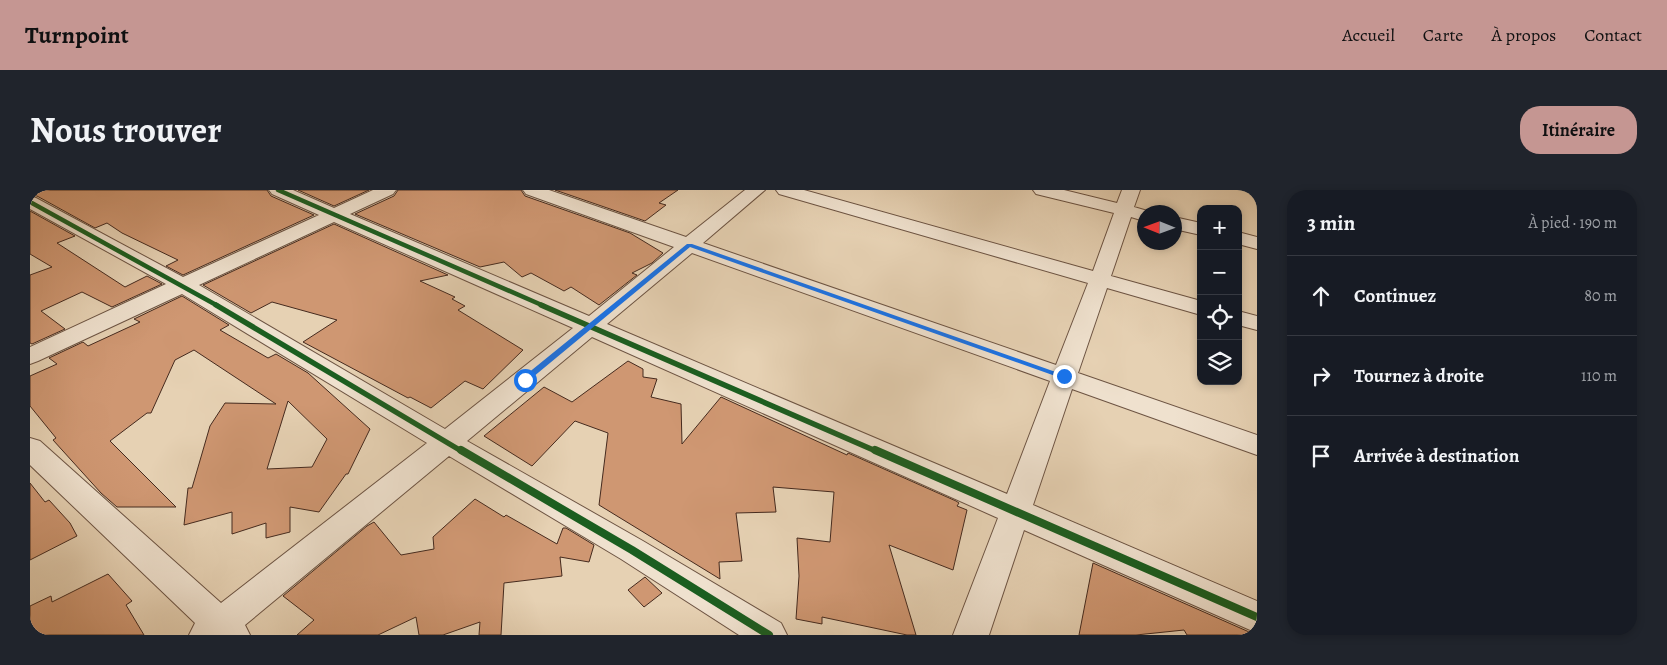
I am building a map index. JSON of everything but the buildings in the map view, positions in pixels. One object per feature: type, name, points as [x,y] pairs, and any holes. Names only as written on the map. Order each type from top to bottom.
[{"type":"street","points":[[278,190],[591,325],[1014,513],[1257,617]]},
{"type":"street","points":[[30,356],[387,190]]},
{"type":"street","points":[[532,190],[1257,445]]},
{"type":"street","points":[[30,448],[220,632],[446,442],[756,190]]},
{"type":"street","points":[[785,190],[1197,307]]},
{"type":"street","points":[[971,635],[1100,279],[1133,205],[1042,190]]},
{"type":"street","points":[[30,202],[183,285],[446,442],[632,550],[769,635]]},
{"type":"street","points":[[1182,225],[1197,228]]},
{"type":"street","points":[[1242,239],[1257,243]]},
{"type":"street","points":[[1242,319],[1257,323]]},
{"type":"cycle path","points":[[278,190],[1257,617]]},
{"type":"cycle path","points":[[30,202],[183,285],[446,442],[632,550],[769,635]]},
{"type":"route","points":[[525,380],[690,245],[1064,376]]}]
